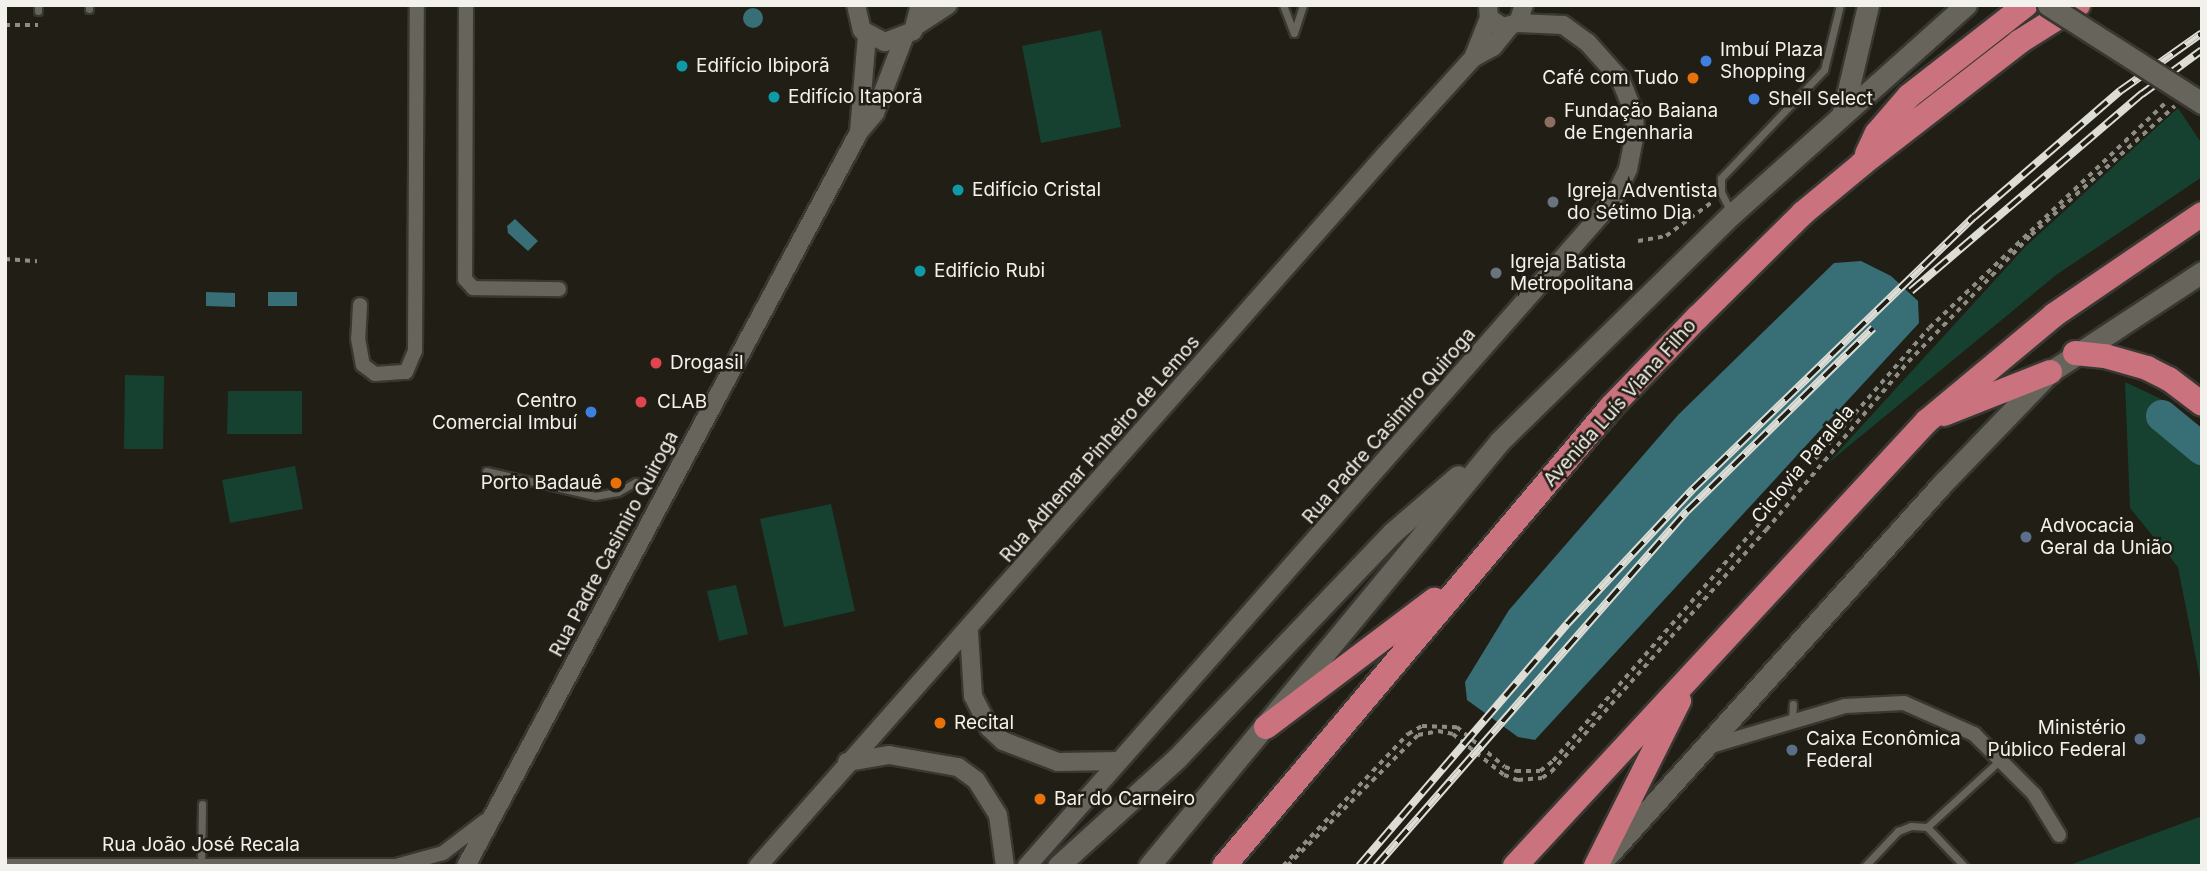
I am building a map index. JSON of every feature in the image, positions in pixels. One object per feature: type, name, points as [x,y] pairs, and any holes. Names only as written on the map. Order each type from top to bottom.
[{"type":"highway","points":[[1863,164],[1877,133],[1909,96],[2026,5]]},
{"type":"highway","name":"Avenida Luís Viana Filho","points":[[1224,866],[1630,387],[1803,213],[2019,42],[2078,5]]},
{"type":"highway","points":[[1516,866],[1927,421],[2054,315],[2202,214]]},
{"type":"highway","points":[[2075,353],[2105,356],[2147,368],[2169,379],[2202,404]]},
{"type":"highway","points":[[1927,421],[2050,372]]},
{"type":"highway","points":[[1266,727],[1478,564]]},
{"type":"highway","points":[[1597,866],[1692,674]]},
{"type":"main road","points":[[1842,114],[1868,5]]},
{"type":"main road","points":[[1058,866],[1186,748],[1392,533],[1500,441],[1732,214],[1966,5]]},
{"type":"main road","points":[[2048,5],[2192,102]]},
{"type":"main road","points":[[1597,866],[1943,483],[2050,372],[2075,353],[2202,272]]},
{"type":"main road","points":[[1149,866],[1500,441]]},
{"type":"street","points":[[360,305],[358,338],[363,365],[375,374],[406,372],[415,351],[417,5]]},
{"type":"street","points":[[466,5],[465,279],[473,288],[559,289]]},
{"type":"street","name":"Rua Padre Casimiro Quiroga","points":[[466,866],[493,811],[859,132],[886,92],[920,5]]},
{"type":"street","points":[[852,9],[867,35],[885,42],[910,32],[948,5]]},
{"type":"street","points":[[1487,9],[1517,18]]},
{"type":"street","name":"Rua Adhemar Pinheiro de Lemos","points":[[1472,58],[1487,9]]},
{"type":"street","name":"Rua Padre Casimiro Quiroga","points":[[1027,866],[1612,202],[1629,169],[1635,133],[1634,113],[1621,80],[1588,43],[1563,25],[1517,18]]},
{"type":"street","name":"Rua Adhemar Pinheiro de Lemos","points":[[758,866],[847,762],[969,632],[1472,58],[1493,47],[1517,18]]},
{"type":"street","name":"Rua Padre Casimiro Quiroga","points":[[859,132],[867,35]]},
{"type":"street","points":[[969,632],[973,696],[989,728],[1003,741],[1058,762],[1119,761]]},
{"type":"street","points":[[1704,749],[1856,704],[1905,703],[1974,734],[2034,793],[2059,835]]},
{"type":"street","points":[[847,762],[889,755],[958,767],[976,780],[998,815],[1005,866]]},
{"type":"street","name":"Rua João José Recala","points":[[6,866],[201,863],[396,866],[460,843],[493,811]]},
{"type":"lane","points":[[1283,5],[1294,33],[1303,5]]},
{"type":"lane","points":[[1732,214],[1721,192],[1721,178],[1824,71],[1840,5]]},
{"type":"lane","points":[[486,471],[595,496],[618,492],[635,482]]},
{"type":"lane","points":[[1792,721],[1793,704]]},
{"type":"lane","points":[[1865,866],[1898,831],[1927,827],[2001,760]]},
{"type":"lane","points":[[201,863],[202,804]]},
{"type":"lane","points":[[1927,827],[1964,866]]},
{"type":"path","points":[[5,26],[37,25]]},
{"type":"path","points":[[1285,866],[1408,734],[1422,726],[1457,727],[1505,767],[1516,771],[1540,771],[1553,761],[1929,328],[2023,234],[2172,97]]},
{"type":"path","name":"Ciclovia Paralela","points":[[1285,866],[1418,735],[1438,731],[1453,734],[1504,775],[1518,780],[1542,778],[1551,772],[1766,530],[1908,362],[2031,235],[2192,102]]},
{"type":"path","points":[[1638,241],[1666,236],[1711,203]]},
{"type":"path","points":[[5,259],[37,261]]},
{"type":"green space","points":[[1101,30],[1121,127],[1041,143],[1022,46]]},
{"type":"green space","points":[[2178,108],[2202,144],[2202,177],[2056,275],[1827,464],[2026,246]]},
{"type":"green space","points":[[125,375],[164,376],[163,449],[124,449]]},
{"type":"green space","points":[[2125,382],[2161,399],[2202,431],[2202,689],[2178,567],[2130,508]]},
{"type":"green space","points":[[228,391],[302,391],[302,434],[227,434]]},
{"type":"green space","points":[[295,466],[303,509],[230,523],[222,480]]},
{"type":"green space","points":[[831,504],[855,611],[784,627],[760,519]]},
{"type":"green space","points":[[736,585],[748,634],[719,641],[707,591]]},
{"type":"green space","points":[[2202,816],[2202,866],[2067,866]]},
{"type":"water","points":[[753,8],[760,11],[763,18],[760,25],[753,28],[746,25],[743,18],[746,11]]},
{"type":"water","points":[[515,219],[538,241],[528,251],[508,233],[507,226]]},
{"type":"water","points":[[1861,261],[1891,276],[1918,301],[1919,323],[1535,740],[1518,737],[1467,700],[1465,682],[1509,610],[1678,415],[1834,263]]},
{"type":"water","points":[[206,292],[235,293],[235,307],[206,306]]},
{"type":"water","points":[[268,292],[297,292],[297,306],[268,306]]},
{"type":"waterway","points":[[2162,416],[2202,449]]},
{"type":"railway","points":[[1359,866],[1567,624],[1693,489],[1974,217],[2120,91],[2202,33]]},
{"type":"railway","points":[[1911,291],[2142,94],[2202,50]]},
{"type":"railway","points":[[1376,866],[1687,511],[1873,328]]},
{"type":"place","name":"Imbuí Plaza Shopping","points":[[1706,61]]},
{"type":"place","name":"Edifício Ibiporã","points":[[682,66]]},
{"type":"place","name":"Café com Tudo","points":[[1693,78]]},
{"type":"place","name":"Edifício Itaporã","points":[[774,97]]},
{"type":"place","name":"Shell Select","points":[[1754,99]]},
{"type":"place","name":"Fundação Baiana de Engenharia","points":[[1550,122]]},
{"type":"place","name":"Edifício Cristal","points":[[958,190]]},
{"type":"place","name":"Igreja Adventista do Sétimo Dia","points":[[1553,202]]},
{"type":"place","name":"Edifício Rubi","points":[[920,271]]},
{"type":"place","name":"Igreja Batista Metropolitana","points":[[1496,273]]},
{"type":"place","name":"Drogasil","points":[[656,363]]},
{"type":"place","name":"CLAB","points":[[641,402]]},
{"type":"place","name":"Centro Comercial Imbuí","points":[[591,412]]},
{"type":"place","name":"Porto Badauê","points":[[616,483]]},
{"type":"place","name":"Advocacia Geral da União","points":[[2026,537]]},
{"type":"place","name":"Recital","points":[[940,723]]},
{"type":"place","name":"Ministério Público Federal","points":[[2140,739]]},
{"type":"place","name":"Caixa Econômica Federal","points":[[1792,750]]},
{"type":"place","name":"Bar do Carneiro","points":[[1040,799]]}]
